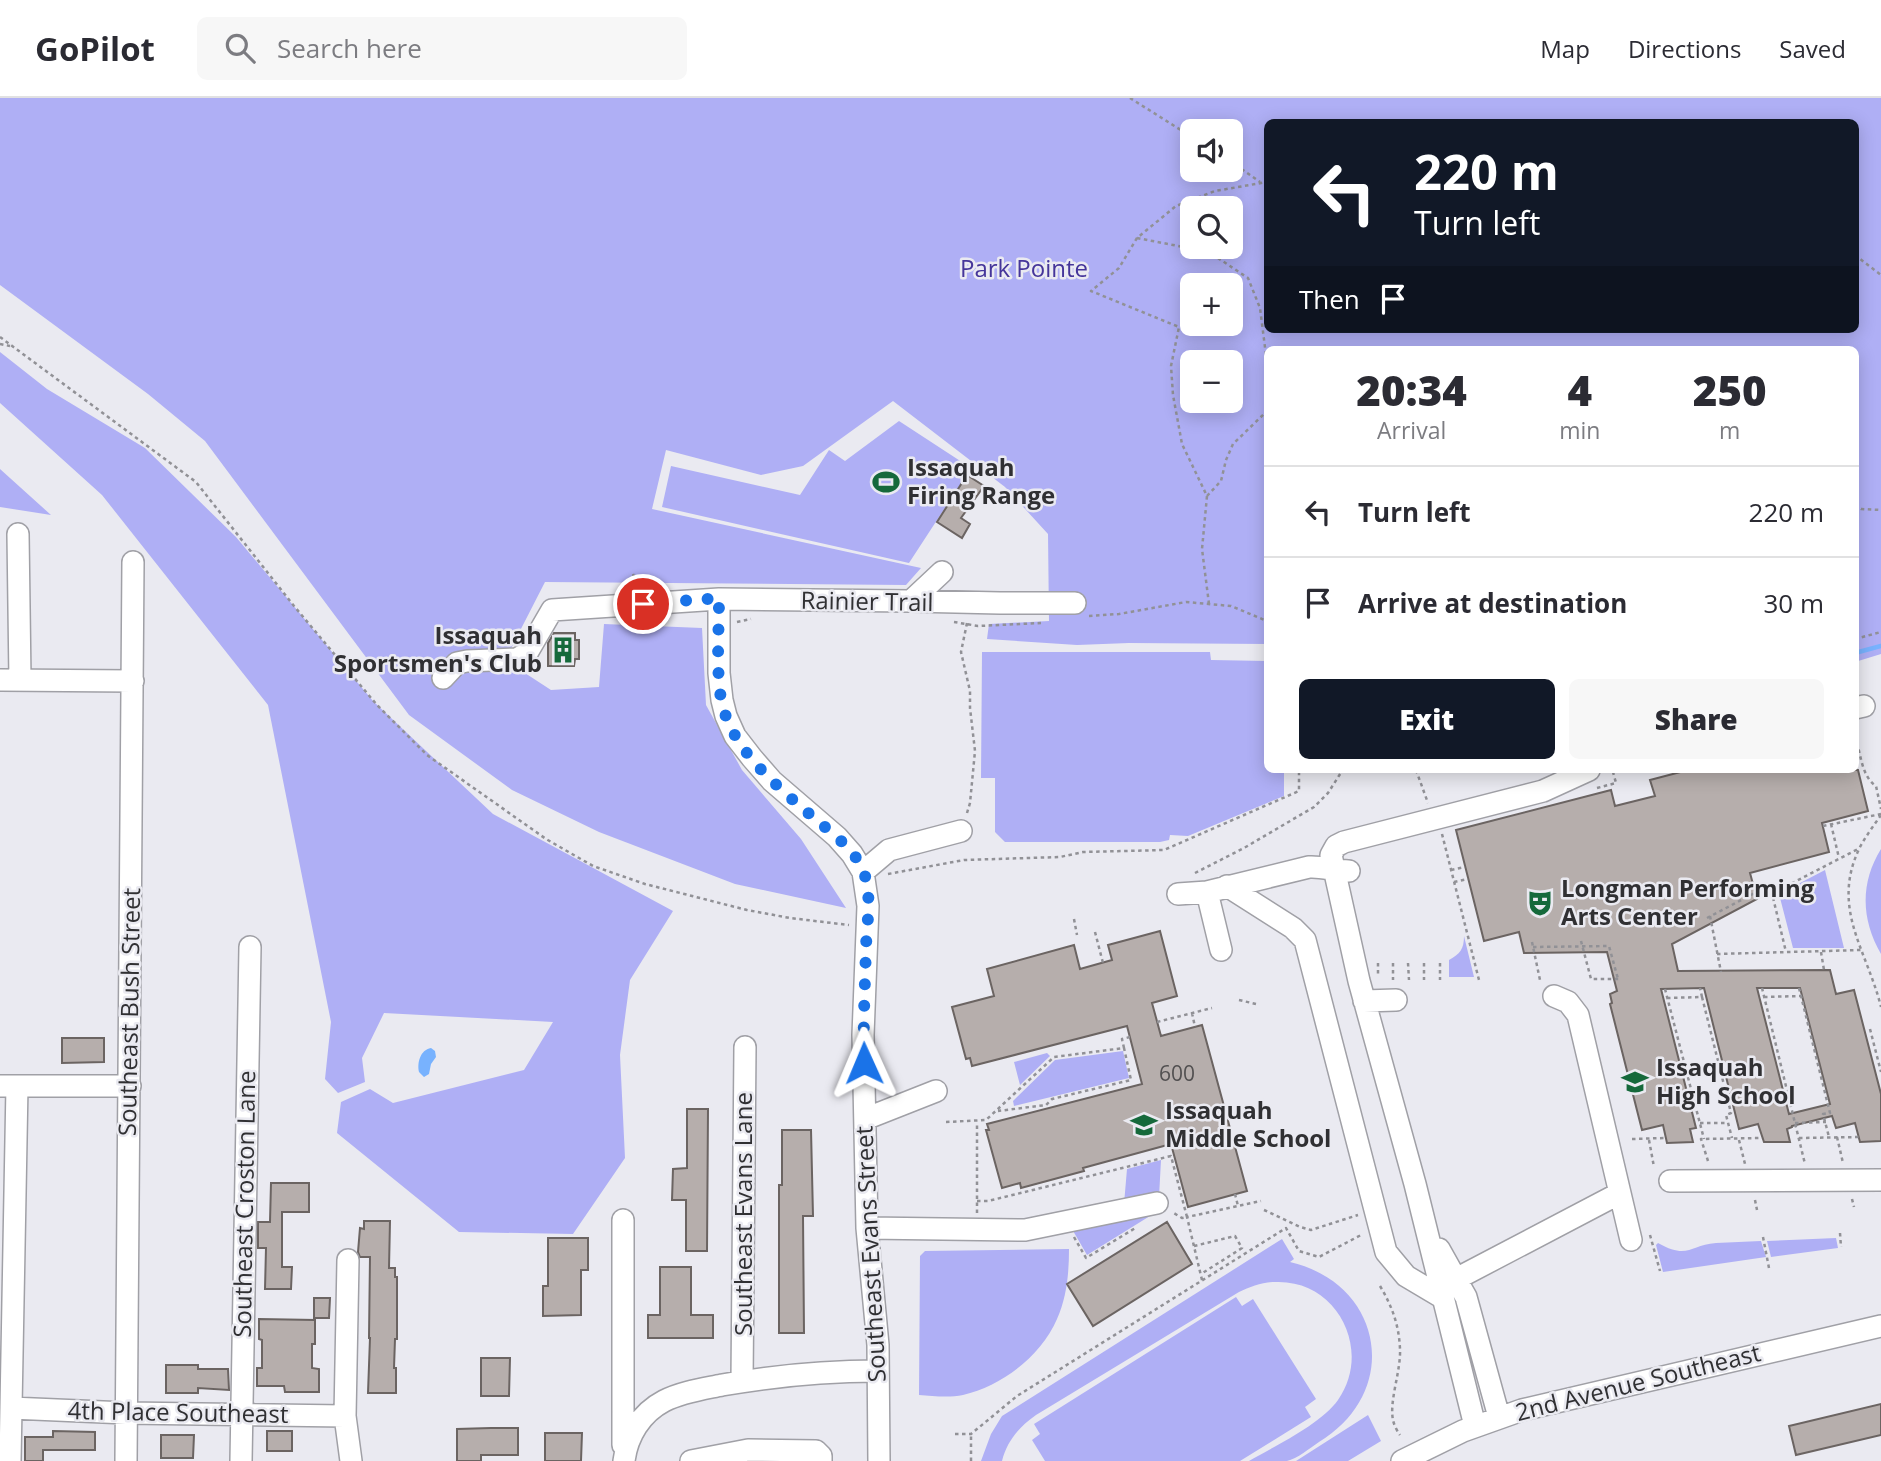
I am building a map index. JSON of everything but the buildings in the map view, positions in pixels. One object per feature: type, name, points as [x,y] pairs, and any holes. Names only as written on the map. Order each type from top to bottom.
[{"type":"street","points":[[18,534],[10,680],[133,681]]},
{"type":"street","name":"Southeast Bush Street","points":[[126,1461],[133,562]]},
{"type":"street","points":[[911,601],[942,572]]},
{"type":"street","points":[[443,678],[457,663],[517,659],[527,653],[552,610],[719,598],[911,601],[968,613],[1082,609]]},
{"type":"street","name":"Southeast Evans Street","points":[[719,598],[719,673],[722,700],[735,736],[772,781],[852,854],[863,872],[867,889],[863,1035],[867,1228],[878,1345],[879,1461]]},
{"type":"street","points":[[1475,1426],[1446,1287],[1425,1223],[1399,1095],[1364,1001],[1365,957],[1349,919],[1341,871],[1331,855],[1336,846],[1344,842],[1543,791],[1582,773]]},
{"type":"street","points":[[863,872],[890,850],[961,831]]},
{"type":"street","points":[[1178,894],[1217,889],[1309,867],[1341,871]]},
{"type":"street","points":[[1217,889],[1221,950]]},
{"type":"street","points":[[1217,889],[1293,928],[1305,940],[1386,1252],[1406,1276],[1446,1287],[1466,1297],[1499,1418]]},
{"type":"street","name":"Southeast Croston Lane","points":[[241,1461],[250,947]]},
{"type":"street","points":[[1364,1001],[1395,990]]},
{"type":"street","points":[[1554,996],[1568,1002],[1578,1015],[1620,1193],[1640,1237]]},
{"type":"street","name":"Southeast Evans Lane","points":[[743,1381],[745,1046]]},
{"type":"street","points":[[10,1461],[9,1086],[130,1086]]},
{"type":"street","points":[[865,1119],[936,1091]]},
{"type":"street","points":[[1662,1174],[1881,1180]]},
{"type":"street","points":[[1446,1287],[1620,1193]]},
{"type":"street","points":[[867,1228],[1025,1230],[1157,1203]]},
{"type":"street","points":[[623,1220],[624,1461]]},
{"type":"street","points":[[348,1260],[345,1416],[351,1461]]},
{"type":"street","name":"2nd Avenue Southeast","points":[[1402,1461],[1475,1426],[1499,1418],[1588,1394],[1881,1326]]},
{"type":"street","points":[[624,1461],[631,1433],[644,1417],[659,1404],[684,1394],[743,1381],[804,1374],[878,1371]]},
{"type":"street","name":"4th Place Southeast","points":[[11,1408],[126,1413],[345,1416]]},
{"type":"street","points":[[691,1461],[748,1450],[816,1451],[821,1455],[821,1461]]},
{"type":"path","points":[[1130,98],[1180,129]]},
{"type":"path","points":[[1243,170],[1260,182]]},
{"type":"path","points":[[1202,196],[1264,182]]},
{"type":"path","points":[[1180,204],[1137,238],[1119,268],[1091,291],[1180,327],[1171,366],[1172,395],[1182,444],[1207,496],[1202,549],[1209,604]]},
{"type":"path","points":[[1137,238],[1180,246]]},
{"type":"path","points":[[1859,258],[1881,275]]},
{"type":"path","points":[[1220,259],[1248,278],[1260,309],[1265,346]]},
{"type":"path","points":[[0,337],[196,482],[377,705],[427,755],[514,817],[593,866],[645,884],[747,910],[845,924]]},
{"type":"path","points":[[0,344],[13,347]]},
{"type":"path","points":[[1207,496],[1221,481],[1233,444],[1264,414]]},
{"type":"path","points":[[1859,508],[1881,510]]},
{"type":"path","points":[[1082,609],[1119,614],[1186,602],[1231,606],[1264,620]]},
{"type":"path","points":[[961,831],[970,803],[975,751],[970,691],[961,652],[968,613]]},
{"type":"path","name":"Rainier Trail","points":[[955,622],[968,613],[978,626],[1046,622]]},
{"type":"path","points":[[733,622],[760,618]]},
{"type":"path","points":[[1859,638],[1881,632]]},
{"type":"path","points":[[1859,750],[1866,775],[1876,786],[1881,812],[1860,848],[1852,872],[1848,896],[1849,913],[1852,929],[1881,1007]]},
{"type":"path","points":[[885,875],[964,860],[1164,850],[1299,791],[1299,773]]},
{"type":"path","points":[[1191,877],[1202,868],[1244,848],[1314,807],[1328,793],[1338,773]]},
{"type":"path","points":[[1417,773],[1428,801]]},
{"type":"path","points":[[1823,826],[1881,812]]},
{"type":"path","points":[[1831,824],[1839,859]]},
{"type":"path","points":[[1441,829],[1479,980]]},
{"type":"path","points":[[1772,894],[1860,848]]},
{"type":"path","points":[[1451,870],[1465,867]]},
{"type":"path","points":[[1454,882],[1468,879]]},
{"type":"path","points":[[1721,972],[1709,917],[1770,885],[1786,952]]},
{"type":"path","points":[[1733,896],[1735,904]]},
{"type":"path","points":[[1074,919],[1076,935]]},
{"type":"path","points":[[1096,932],[1103,963]]},
{"type":"path","points":[[1532,942],[1540,980]]},
{"type":"path","points":[[1533,947],[1583,946],[1609,946],[1619,979],[1591,979],[1583,946],[1581,942]]},
{"type":"path","points":[[1717,954],[1861,950]]},
{"type":"path","points":[[1821,951],[1824,970]]},
{"type":"path","points":[[1365,957],[1378,980]]},
{"type":"path","points":[[1393,963],[1395,990]]},
{"type":"path","points":[[1408,963],[1409,980]]},
{"type":"path","points":[[1424,963],[1424,980]]},
{"type":"path","points":[[1440,963],[1440,980]]},
{"type":"path","points":[[1873,982],[1881,985]]},
{"type":"path","points":[[1762,988],[1806,1167]]},
{"type":"path","points":[[1799,988],[1830,1113],[1824,1114],[1829,1138]]},
{"type":"path","points":[[1665,989],[1704,1139]]},
{"type":"path","points":[[1700,989],[1731,1114],[1726,1115],[1732,1138]]},
{"type":"path","points":[[1764,997],[1801,996]]},
{"type":"path","points":[[1667,998],[1702,997]]},
{"type":"path","points":[[1239,1000],[1256,1004]]},
{"type":"path","points":[[1157,1022],[1212,1008]]},
{"type":"path","points":[[1192,1013],[1195,1027]]},
{"type":"path","points":[[1870,1029],[1881,1072]]},
{"type":"path","points":[[998,1111],[1046,1105],[1052,1099],[1132,1080],[1122,1039],[1130,1037]]},
{"type":"path","points":[[946,1122],[986,1120],[1054,1057],[1124,1048]]},
{"type":"path","points":[[977,1230],[978,1122]]},
{"type":"path","points":[[1795,1123],[1826,1122]]},
{"type":"path","points":[[1699,1123],[1728,1124]]},
{"type":"path","points":[[1837,1137],[1844,1167]]},
{"type":"path","points":[[1798,1138],[1859,1137]]},
{"type":"path","points":[[1632,1139],[1665,1138]]},
{"type":"path","points":[[1704,1139],[1762,1138]]},
{"type":"path","points":[[1648,1139],[1662,1174]]},
{"type":"path","points":[[1704,1139],[1701,1139],[1709,1167]]},
{"type":"path","points":[[1739,1139],[1746,1167]]},
{"type":"path","points":[[977,1201],[988,1201],[1171,1156],[1202,1280]]},
{"type":"path","points":[[1753,1193],[1757,1210]]},
{"type":"path","points":[[1235,1194],[1238,1206]]},
{"type":"path","points":[[1187,1217],[1261,1200]]},
{"type":"path","points":[[1264,1210],[1311,1230],[1362,1214]]},
{"type":"path","points":[[1065,1222],[1086,1258],[1144,1223]]},
{"type":"path","points":[[955,1434],[971,1434],[1017,1396],[1286,1228],[1299,1251],[1314,1257],[1319,1257],[1366,1232]]},
{"type":"path","points":[[1840,1233],[1841,1247]]},
{"type":"path","points":[[1194,1246],[1235,1236],[1242,1248],[1201,1274]]},
{"type":"path","points":[[1640,1237],[1660,1271]]},
{"type":"path","points":[[1763,1237],[1769,1268]]},
{"type":"path","points":[[1380,1286],[1393,1310],[1398,1334],[1399,1362],[1393,1421],[1400,1435]]},
{"type":"path","points":[[971,1434],[971,1461]]},
{"type":"green space","name":"Park Pointe","points":[[0,98],[1881,98],[1881,654],[1859,661],[1859,346],[1264,346],[1264,644],[1077,645],[987,639],[989,624],[1049,621],[1048,534],[1005,487],[893,401],[803,466],[761,475],[666,450],[652,509],[921,568],[906,585],[545,582],[505,660],[551,690],[599,687],[604,624],[702,628],[706,705],[742,770],[801,839],[846,908],[735,884],[599,832],[512,790],[409,715],[205,441],[148,394],[0,285]]},
{"type":"green space","points":[[0,352],[47,389],[145,448],[236,537],[373,701],[493,814],[673,911],[630,980],[620,1055],[625,1158],[573,1234],[459,1232],[337,1133],[341,1102],[370,1089],[393,1103],[524,1070],[553,1022],[384,1013],[362,1058],[365,1082],[338,1093],[325,1079],[331,1022],[268,705],[102,495],[0,403]]},
{"type":"green space","name":"Issaquah Firing Range","points":[[899,421],[971,468],[909,563],[662,507],[671,466],[800,495],[829,450],[845,461]]},
{"type":"green space","points":[[0,469],[51,515],[0,507]]},
{"type":"green space","points":[[982,652],[1210,652],[1211,660],[1264,661],[1264,773],[1284,773],[1284,796],[1188,836],[1170,835],[1169,840],[1160,842],[1005,842],[995,832],[995,778],[981,778]]},
{"type":"green space","points":[[1881,849],[1881,954],[1870,928],[1866,888]]},
{"type":"green space","points":[[1825,870],[1844,948],[1793,948],[1779,894]]},
{"type":"green space","points":[[1464,936],[1474,977],[1449,977],[1449,960],[1461,951]]},
{"type":"green space","points":[[1123,1051],[1129,1078],[1014,1106],[1013,1101],[1055,1060]]},
{"type":"green space","points":[[1047,1053],[1050,1056],[1020,1085],[1014,1062]]},
{"type":"green space","points":[[1161,1160],[1159,1197],[1124,1204],[1127,1169]]},
{"type":"green space","points":[[1158,1211],[1087,1255],[1072,1229]]},
{"type":"green space","points":[[1836,1238],[1838,1248],[1771,1257],[1767,1241]]},
{"type":"green space","points":[[1282,1239],[1294,1259],[1290,1262],[1322,1274],[1346,1292],[1362,1315],[1371,1341],[1371,1369],[1363,1396],[1345,1421],[1319,1442],[1287,1461],[1249,1461],[1321,1418],[1338,1400],[1348,1380],[1352,1360],[1350,1340],[1343,1321],[1331,1305],[1316,1292],[1297,1284],[1270,1282],[1239,1292],[1036,1415],[1015,1435],[1002,1461],[981,1461],[991,1434],[1002,1416]]},
{"type":"green space","points":[[1761,1241],[1766,1257],[1663,1272],[1656,1245],[1658,1243],[1683,1251],[1707,1244]]},
{"type":"green space","points":[[1069,1249],[1067,1284],[1060,1311],[1050,1333],[1031,1357],[1006,1377],[978,1391],[952,1396],[919,1395],[920,1256],[925,1251]]},
{"type":"green space","points":[[1236,1297],[1242,1306],[1253,1299],[1316,1399],[1305,1407],[1311,1417],[1240,1461],[1045,1461],[1032,1440],[1040,1434],[1034,1424]]},
{"type":"green space","points":[[1368,1415],[1381,1441],[1348,1461],[1296,1461]]},
{"type":"shaded area","points":[[431,1048],[436,1057],[429,1074],[424,1077],[419,1072],[418,1065],[424,1051]]},
{"type":"waterway","points":[[1859,652],[1881,646]]},
{"type":"place","name":"Issaquah Firing Range","points":[[886,482]]},
{"type":"place","name":"Issaquah Sportsmen's Club","points":[[563,650]]},
{"type":"place","name":"Longman Performing Arts Center","points":[[1540,903]]},
{"type":"place","name":"Issaquah High School","points":[[1635,1082]]},
{"type":"place","name":"Issaquah Middle School","points":[[1144,1125]]},
{"type":"route","points":[[643,604],[719,598],[719,673],[722,700],[735,736],[772,781],[852,854],[863,872],[867,889],[864,1063]]}]
